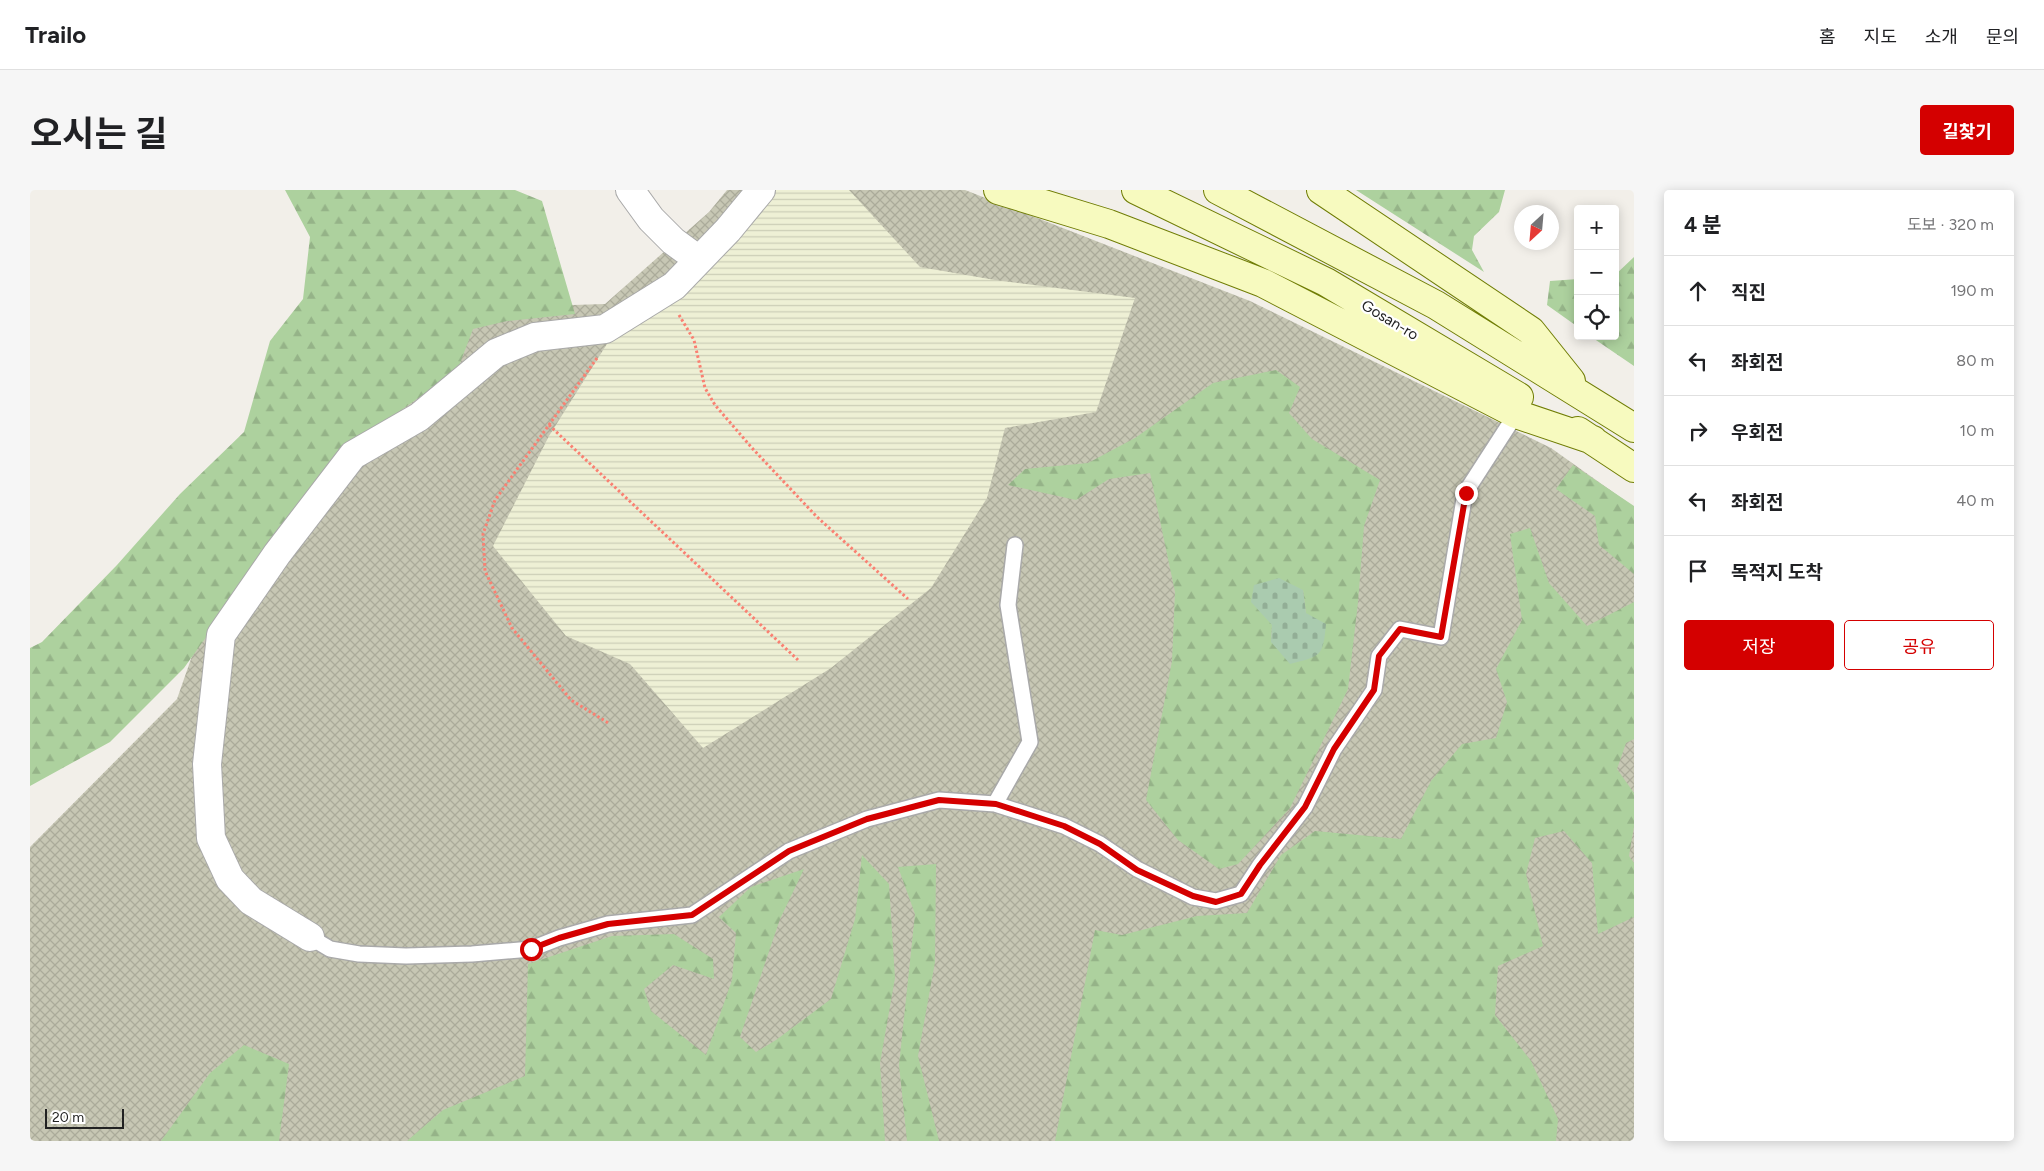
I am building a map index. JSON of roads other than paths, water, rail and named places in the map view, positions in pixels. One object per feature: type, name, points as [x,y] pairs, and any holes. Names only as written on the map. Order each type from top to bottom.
[{"type":"street","points":[[630,190],[652,219],[673,242],[699,260]]},
{"type":"street","points":[[310,938],[251,901],[230,879],[211,838],[207,764],[221,635],[277,554],[353,456],[419,417],[496,353],[535,337],[605,329],[674,286],[728,230],[761,190]]},
{"type":"street","points":[[998,190],[1109,224],[1263,283],[1516,414],[1593,440]]},
{"type":"street","name":"Gosan-ro","points":[[1136,190],[1326,282],[1593,440],[1634,468]]},
{"type":"street","points":[[1218,190],[1436,305],[1634,428]]},
{"type":"street","points":[[1321,190],[1531,330],[1585,397]]},
{"type":"lane","points":[[310,938],[330,949],[359,954],[406,956],[463,954],[531,949],[559,938],[608,924],[692,915],[789,851],[867,819],[939,800],[996,804],[1064,826],[1100,844],[1137,870],[1193,896],[1216,902],[1241,894],[1260,865],[1305,807],[1334,749],[1374,690],[1379,656],[1400,629],[1441,637],[1466,493],[1516,414]]},
{"type":"lane","points":[[996,804],[1030,742],[1008,605],[1015,545]]}]
